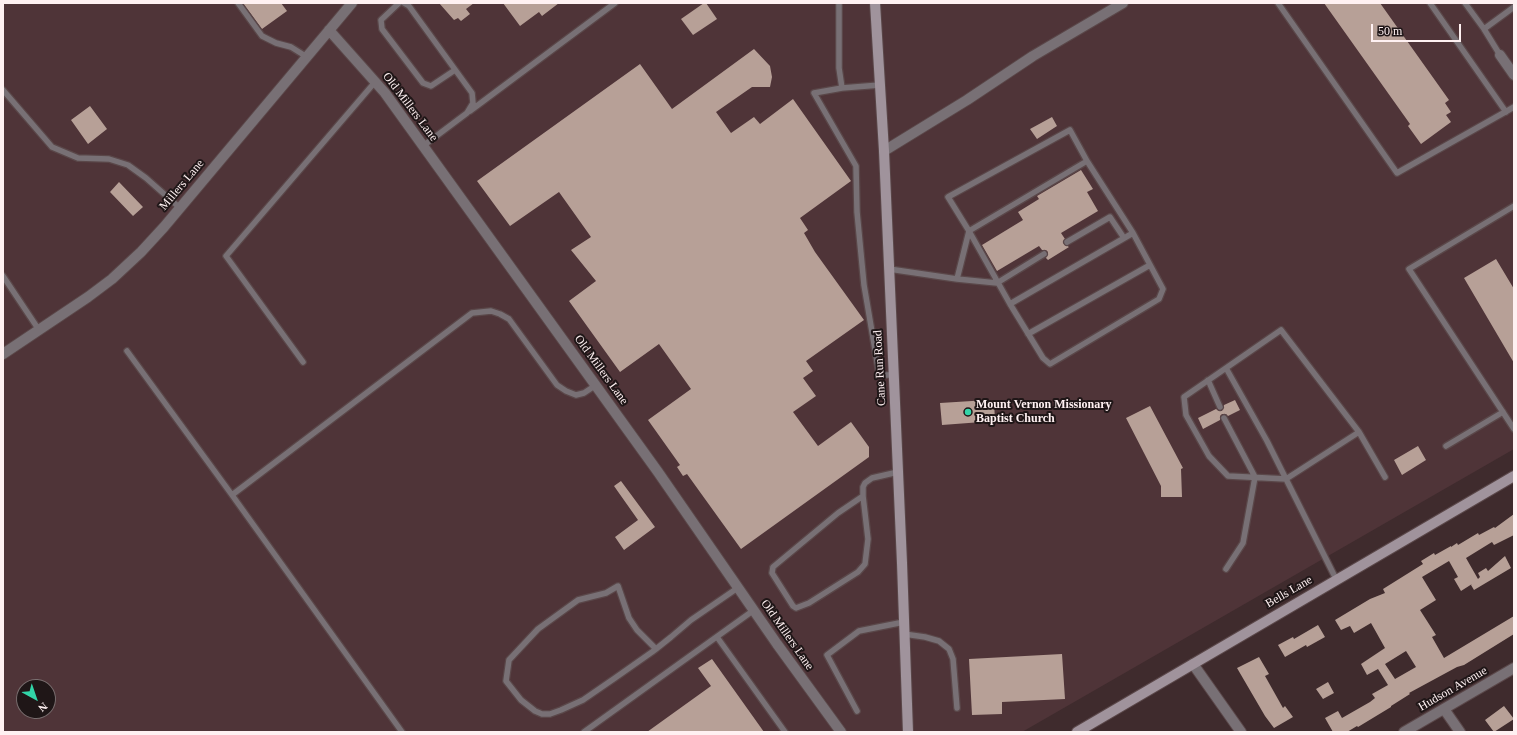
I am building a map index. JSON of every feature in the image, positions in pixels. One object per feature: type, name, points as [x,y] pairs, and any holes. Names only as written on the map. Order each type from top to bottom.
[{"type":"main road","name":"Cane Run Road","points":[[875,3],[884,151],[908,732]]},
{"type":"main road","name":"Bells Lane","points":[[1077,732],[1514,476]]},
{"type":"street","name":"Millers Lane","points":[[3,354],[88,297],[112,279],[141,252],[180,208],[352,3]]},
{"type":"street","points":[[884,151],[967,100],[1033,56],[1123,3]]},
{"type":"street","name":"Old Millers Lane","points":[[329,30],[385,93],[424,146],[596,385],[841,732]]},
{"type":"street","points":[[1500,55],[1514,75]]},
{"type":"street","points":[[1193,664],[1241,732]]},
{"type":"street","name":"Hudson Avenue","points":[[1404,732],[1514,668]]},
{"type":"street","points":[[1444,709],[1460,732]]},
{"type":"lane","points":[[238,3],[262,36],[276,43],[291,47],[307,58]]},
{"type":"lane","points":[[399,3],[380,20],[382,29],[423,83],[431,86],[455,70]]},
{"type":"lane","points":[[404,3],[409,6],[472,93],[473,103],[467,113]]},
{"type":"lane","points":[[424,146],[615,3]]},
{"type":"lane","points":[[839,3],[839,68],[842,88]]},
{"type":"lane","points":[[1278,3],[1396,173],[1514,107]]},
{"type":"lane","points":[[1430,3],[1506,112]]},
{"type":"lane","points":[[1465,3],[1484,29],[1500,55]]},
{"type":"lane","points":[[1484,29],[1514,7]]},
{"type":"lane","points":[[303,362],[226,256],[375,82]]},
{"type":"lane","points":[[880,85],[842,88],[814,93],[856,166],[857,212],[864,285],[879,372],[883,375],[894,375]]},
{"type":"lane","points":[[3,90],[52,147],[78,158],[109,159],[128,165],[146,178],[180,208]]},
{"type":"lane","points":[[1070,130],[1087,161],[1133,233],[1163,289],[1159,299],[1050,364],[1043,358],[1028,334],[948,197],[1070,130]]},
{"type":"lane","points":[[957,279],[969,231],[1087,161]]},
{"type":"lane","points":[[1514,206],[1409,269],[1514,429]]},
{"type":"lane","points":[[1067,242],[1110,217],[1124,238]]},
{"type":"lane","points":[[1010,304],[1133,233]]},
{"type":"lane","points":[[889,269],[997,283],[1044,254]]},
{"type":"lane","points":[[1028,334],[1150,265]]},
{"type":"lane","points":[[3,276],[39,330]]},
{"type":"lane","points":[[232,494],[472,313],[491,311],[509,319],[558,384],[566,391],[576,395],[584,393],[596,385]]},
{"type":"lane","points":[[1359,432],[1286,479],[1228,476],[1209,456],[1186,415],[1184,397],[1281,330],[1359,432],[1385,477]]},
{"type":"lane","points":[[127,351],[232,494],[402,732]]},
{"type":"lane","points":[[1226,368],[1267,441],[1336,579]]},
{"type":"lane","points":[[1208,380],[1220,408]]},
{"type":"lane","points":[[1446,446],[1503,412]]},
{"type":"lane","points":[[1224,418],[1255,477],[1243,543],[1226,569]]},
{"type":"lane","points":[[863,496],[833,517],[773,567],[772,573],[792,606],[796,608],[809,603],[858,572],[865,564],[868,539],[863,488],[865,483],[872,478],[898,472]]},
{"type":"lane","points":[[656,649],[637,630],[629,618],[618,586],[606,593],[578,600],[538,629],[509,660],[506,681],[521,700],[534,711],[542,714],[550,714],[583,700],[656,649],[691,620],[738,587]]},
{"type":"lane","points":[[584,732],[754,610]]},
{"type":"lane","points":[[857,711],[827,655],[859,631],[904,622]]},
{"type":"lane","points":[[904,634],[939,641],[949,649],[954,658],[958,708]]},
{"type":"lane","points":[[717,637],[785,732]]},
{"type":"shaded area","points":[[3,3],[1514,3],[1514,449],[1022,732],[3,732]]},
{"type":"building","points":[[243,3],[281,3],[287,11],[262,29]]},
{"type":"building","points":[[439,3],[474,3],[466,9],[470,14],[461,21],[458,18],[454,20]]},
{"type":"building","points":[[503,3],[559,3],[542,16],[539,12],[520,26]]},
{"type":"building","points":[[706,3],[717,19],[693,35],[681,19]]},
{"type":"building","points":[[1324,3],[1380,3],[1449,100],[1445,103],[1451,112],[1446,115],[1451,122],[1421,144],[1408,126],[1410,124]]},
{"type":"building","points":[[754,49],[770,66],[772,77],[770,87],[752,87],[716,112],[731,133],[754,117],[760,124],[793,99],[851,181],[800,218],[808,230],[804,233],[815,252],[864,320],[806,361],[813,371],[803,378],[816,396],[793,412],[818,446],[851,422],[869,447],[869,457],[741,549],[687,474],[683,476],[677,467],[680,465],[648,420],[691,389],[659,344],[620,372],[569,301],[596,281],[571,250],[591,237],[559,192],[510,226],[477,181],[640,64],[672,109]]},
{"type":"building","points":[[90,106],[107,129],[88,144],[71,120]]},
{"type":"building","points":[[1052,117],[1057,126],[1037,139],[1030,129]]},
{"type":"building","points":[[1081,170],[1093,189],[1087,192],[1098,211],[1061,233],[1065,239],[1063,242],[1064,244],[1069,247],[1048,260],[1046,258],[1048,252],[1046,250],[1042,250],[1039,246],[997,271],[982,245],[1023,220],[1018,212],[1039,199],[1037,196]]},
{"type":"building","points":[[119,182],[143,207],[133,216],[110,192]]},
{"type":"building","points":[[1496,259],[1514,289],[1514,363],[1464,278]]},
{"type":"building","name":"Mount Vernon Missionary Baptist Church","points":[[988,400],[988,402],[994,401],[995,421],[942,425],[940,403]]},
{"type":"building","points":[[1235,400],[1240,410],[1228,416],[1226,414],[1222,414],[1220,416],[1220,420],[1203,429],[1198,418],[1216,409],[1222,411],[1224,405]]},
{"type":"building","points":[[1150,406],[1183,468],[1181,469],[1182,497],[1161,497],[1161,486],[1126,418]]},
{"type":"building","points":[[1418,446],[1426,460],[1402,475],[1394,460]]},
{"type":"building","points":[[621,481],[655,527],[624,550],[615,537],[638,520],[614,486]]},
{"type":"building","points":[[1514,514],[1514,535],[1494,545],[1492,542],[1466,558],[1478,579],[1480,577],[1478,573],[1486,568],[1488,571],[1505,556],[1511,568],[1474,590],[1471,585],[1472,584],[1461,591],[1454,579],[1458,577],[1449,561],[1422,577],[1436,600],[1420,610],[1436,635],[1432,637],[1444,658],[1514,616],[1514,634],[1464,665],[1457,667],[1409,693],[1410,694],[1391,707],[1358,727],[1357,726],[1347,732],[1333,732],[1325,718],[1338,711],[1342,718],[1370,702],[1375,698],[1372,694],[1388,685],[1378,669],[1367,675],[1361,664],[1385,648],[1371,623],[1354,633],[1350,626],[1341,630],[1335,620],[1370,599],[1385,593],[1383,589],[1423,564],[1421,561],[1434,553],[1435,555],[1457,543],[1458,545],[1478,533],[1479,535],[1494,527],[1495,528]],"holes":[[[1406,651],[1416,667],[1395,679],[1385,664]]]},
{"type":"building","points":[[1318,625],[1325,637],[1307,647],[1306,645],[1285,657],[1278,645],[1293,637],[1294,639]]},
{"type":"building","points":[[1062,654],[1065,699],[1002,702],[1002,714],[972,715],[969,659]]},
{"type":"building","points":[[1259,657],[1269,674],[1265,676],[1283,708],[1285,706],[1293,717],[1274,728],[1265,716],[1237,668]]},
{"type":"building","points":[[712,659],[764,732],[647,732],[711,686],[698,668]]},
{"type":"building","points":[[1328,682],[1334,693],[1323,699],[1316,689]]},
{"type":"building","points":[[1504,706],[1514,719],[1494,732],[1485,720]]},
{"type":"place","name":"Mount Vernon Missionary Baptist Church","points":[[968,412]]}]
